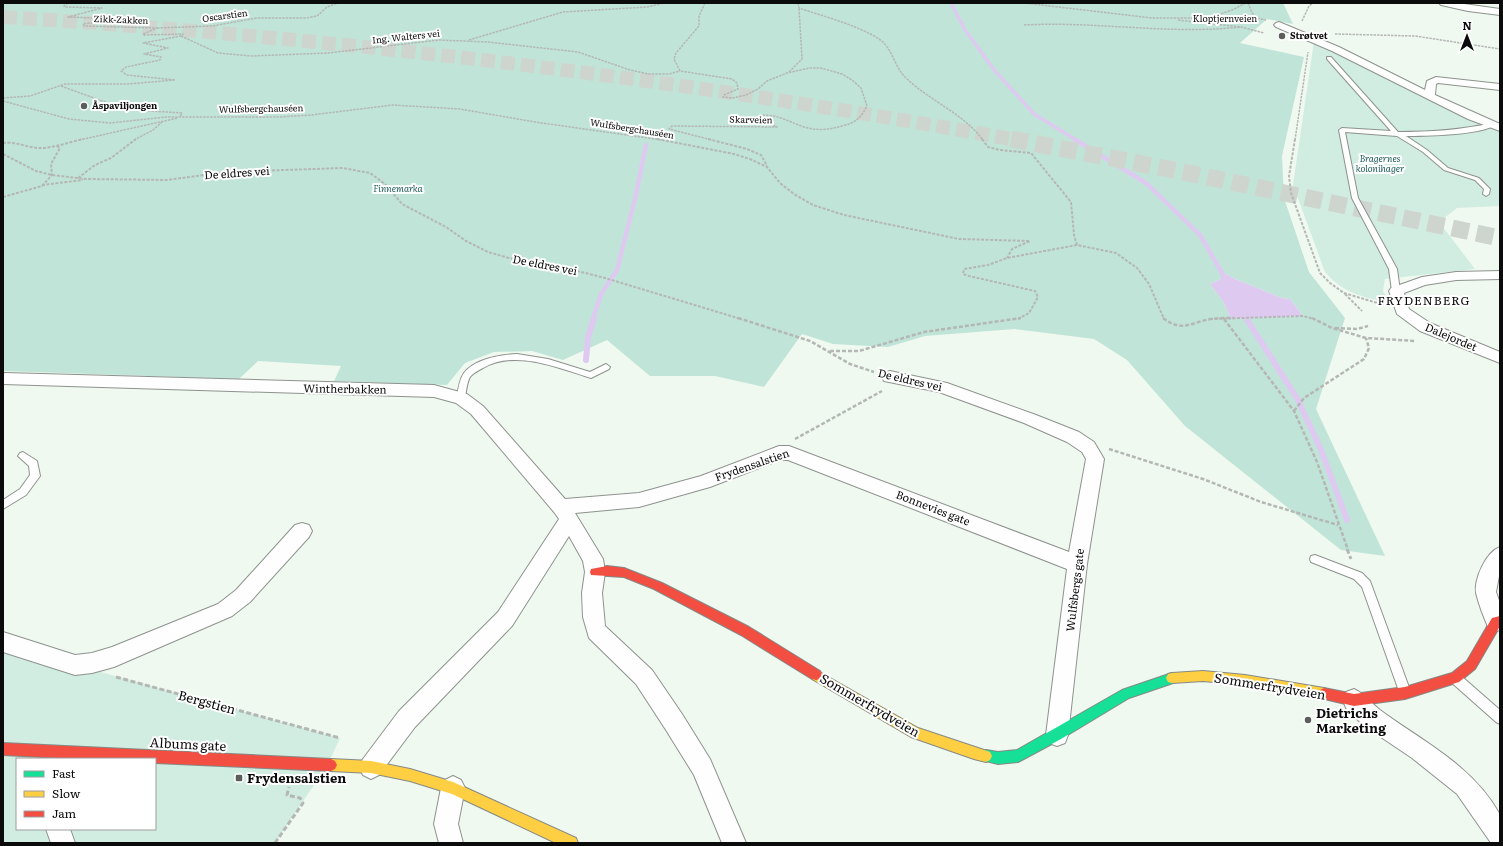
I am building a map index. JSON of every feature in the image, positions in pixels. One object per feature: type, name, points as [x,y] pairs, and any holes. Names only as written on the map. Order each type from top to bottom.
[{"type":"street","points":[[1444,3],[1500,12]]},
{"type":"street","points":[[1279,25],[1311,37],[1496,126]]},
{"type":"street","points":[[1429,95],[1431,82],[1436,80],[1500,86]]},
{"type":"street","points":[[1402,310],[1396,291],[1422,281],[1456,276],[1500,275]]},
{"type":"street","name":"Dalejordet","points":[[1402,310],[1425,328],[1500,358]]},
{"type":"street","name":"Wintherbakken","points":[[5,379],[434,391],[460,398],[477,410],[565,513],[593,559],[595,572]]},
{"type":"street","name":"De eldres vei","points":[[897,379],[941,387],[956,392],[1073,437],[1088,446]]},
{"type":"street","name":"Wulfsbergs gate","points":[[1057,735],[1077,564],[1095,459],[1088,446]]},
{"type":"street","name":"Frydensalstien","points":[[565,513],[639,500],[704,482],[779,453],[789,453]]},
{"type":"street","name":"Bonnevies gate","points":[[789,453],[1077,564]]},
{"type":"street","points":[[565,513],[505,619],[407,719],[371,767],[410,775],[453,788],[571,843]]},
{"type":"street","points":[[3,642],[75,665],[92,663],[114,657],[226,610],[243,596],[302,531]]},
{"type":"street","points":[[1498,621],[1486,592],[1490,570],[1500,555]]},
{"type":"street","name":"Sommerfrydveien","points":[[595,572],[607,571],[624,573],[658,586],[745,631],[915,733],[974,753],[998,758],[1018,756],[1057,735],[1126,694],[1170,678],[1203,676],[1245,680],[1354,700],[1405,693],[1454,678],[1471,665],[1498,621]]},
{"type":"street","points":[[595,572],[592,593],[593,617],[596,631],[644,677],[674,722],[702,767],[734,843]]},
{"type":"street","points":[[1354,700],[1371,717],[1420,750],[1465,786],[1500,835]]},
{"type":"street","name":"Albums gate","points":[[3,749],[40,755],[139,758]]},
{"type":"street","name":"Albums gate","points":[[156,759],[371,767]]},
{"type":"street","points":[[451,843],[446,824],[453,788]]},
{"type":"street","points":[[58,830],[63,843]]},
{"type":"lane","points":[[1329,58],[1398,134],[1425,151],[1446,169],[1477,179],[1487,189],[1486,194]]},
{"type":"lane","points":[[1396,291],[1393,269],[1355,198],[1342,130],[1398,134],[1444,133],[1496,126]]},
{"type":"lane","points":[[460,398],[466,376],[480,365],[497,358],[542,360],[591,375],[606,367]]},
{"type":"lane","points":[[3,505],[22,492],[35,476],[34,464],[23,456]]},
{"type":"lane","points":[[1315,559],[1358,576],[1366,584],[1405,693]]},
{"type":"lane","points":[[1454,678],[1500,718]]},
{"type":"path","name":"Zikk-Zakken","points":[[68,3],[64,6],[102,8],[68,17],[118,19],[83,24],[84,26],[157,28]]},
{"type":"path","name":"Oscarstien","points":[[157,28],[212,26],[257,18],[306,18],[317,16],[327,7],[338,3]]},
{"type":"path","points":[[466,41],[563,12],[647,7],[664,3]]},
{"type":"path","points":[[680,71],[674,60],[676,53],[699,26],[699,16],[705,3]]},
{"type":"path","points":[[788,73],[802,59],[798,3]]},
{"type":"path","name":"Kloptjernveien","points":[[1024,3],[1171,19],[1257,18],[1279,25]]},
{"type":"path","points":[[1208,18],[1247,3],[1252,13],[1257,18]]},
{"type":"path","points":[[1297,31],[1309,6],[1313,3]]},
{"type":"path","points":[[799,8],[854,27],[881,39],[902,73],[919,90],[968,123],[982,137],[988,147],[1000,150],[1031,153],[1071,202],[1074,235],[1077,244]]},
{"type":"path","points":[[1171,19],[1241,27],[1264,33]]},
{"type":"path","points":[[1024,25],[1081,24],[1189,31],[1223,30],[1241,27]]},
{"type":"path","name":"Zikk-Zakken","points":[[61,85],[174,81],[174,79],[171,78],[127,75],[121,71],[126,67],[160,60],[161,57],[144,54],[168,48],[143,43],[181,36],[183,34],[143,34],[157,28]]},
{"type":"path","points":[[1331,33],[1415,36],[1500,49]]},
{"type":"path","name":"Ing. Walters vei","points":[[181,36],[218,53],[251,56],[328,53],[439,40],[488,42],[578,52],[630,70],[649,74],[669,74],[680,71]]},
{"type":"path","points":[[1311,37],[1289,176],[1291,193],[1320,273],[1330,283],[1344,293],[1362,311]]},
{"type":"path","name":"Skarveien","points":[[680,71],[732,79],[737,83],[738,89],[723,96],[726,98],[751,94],[765,83],[788,73],[809,69],[830,70],[846,75],[861,88],[867,106],[862,117],[848,125],[823,131],[807,128],[781,118],[762,115],[758,116],[778,127],[672,126],[669,129],[747,149],[761,155],[767,167]]},
{"type":"path","points":[[3,98],[30,96],[61,85],[116,106],[136,110],[182,113],[180,117]]},
{"type":"path","points":[[3,101],[69,119],[91,122],[126,122],[180,117]]},
{"type":"path","name":"Wulfsbergchauséen","points":[[180,117],[279,117],[311,115],[393,105],[460,109],[535,122],[642,136],[734,154],[750,159],[767,167],[780,183],[794,194],[813,205],[844,216],[959,239],[983,241],[1030,241],[1012,249],[1007,258]]},
{"type":"path","points":[[3,143],[9,142],[26,147],[42,148],[57,146],[180,117]]},
{"type":"path","points":[[78,178],[95,165],[111,158],[134,140],[153,130],[163,121]]},
{"type":"path","points":[[42,186],[52,175],[51,164],[60,148],[57,146]]},
{"type":"path","name":"De eldres vei","points":[[3,154],[36,171],[52,175],[86,179],[167,180],[226,172],[343,168],[356,169],[370,173],[385,184],[402,204],[446,227],[466,241],[488,252],[509,258],[550,264],[605,278],[788,334],[810,341],[850,364],[897,379]]},
{"type":"path","points":[[3,197],[42,186],[86,179]]},
{"type":"path","points":[[829,351],[859,351],[924,332],[1020,319],[1029,313],[1038,297],[1035,291],[963,274],[964,269],[988,265],[1007,258],[1077,244],[1116,253],[1137,268],[1149,284],[1163,318],[1176,325],[1189,326],[1212,320],[1224,319],[1303,316],[1310,317],[1332,328],[1366,338],[1424,341]]},
{"type":"path","points":[[1344,293],[1402,310]]},
{"type":"path","points":[[1224,319],[1294,411],[1299,428],[1316,460],[1328,490],[1338,525],[1358,576]]},
{"type":"path","points":[[1332,328],[1357,329],[1368,326]]},
{"type":"path","points":[[1294,411],[1304,398],[1364,359],[1369,348],[1366,338]]},
{"type":"path","name":"Frydensalstien","points":[[789,453],[795,449],[805,448],[806,446],[794,441],[795,439],[864,400],[897,379]]},
{"type":"path","points":[[1088,446],[1106,448],[1203,479],[1261,502],[1338,525]]},
{"type":"path","name":"Bergstien","points":[[113,676],[340,738]]},
{"type":"path","points":[[275,843],[303,803],[300,798],[287,795]]},
{"type":"green space","name":"Finnemarka","points":[[3,3],[1283,3],[1293,24],[1267,19],[1240,43],[1304,57],[1282,156],[1284,198],[1309,272],[1345,318],[1316,409],[1385,556],[1341,550],[1185,426],[1127,360],[1094,339],[1015,329],[925,336],[888,347],[833,344],[802,334],[764,387],[715,376],[650,376],[607,340],[563,360],[532,351],[494,352],[465,363],[447,385],[334,381],[341,366],[258,361],[239,379],[3,371]],"holes":[[[1226,274],[1282,298],[1290,299],[1303,316],[1231,319],[1223,301],[1210,284],[1221,279],[1221,275]]]},
{"type":"green space","name":"Bragernes kolonihager","points":[[1314,41],[1500,132],[1500,206],[1457,208],[1439,222],[1475,269],[1385,279],[1383,291],[1391,304],[1355,294],[1340,286],[1325,272],[1293,185]]},
{"type":"green space","points":[[3,642],[75,665],[340,738],[328,764],[275,843],[3,843]]},
{"type":"shaded area","points":[[1226,274],[1282,298],[1290,299],[1303,316],[1231,319],[1223,301],[1210,284],[1221,279],[1221,275]]},
{"type":"waterway","points":[[951,3],[965,30],[995,71],[1034,114],[1076,140]]},
{"type":"waterway","points":[[1074,139],[1146,183],[1200,235],[1226,280]]},
{"type":"waterway","points":[[593,319],[601,294],[617,270],[635,199],[646,145]]},
{"type":"waterway","points":[[1242,312],[1247,319]]},
{"type":"waterway","points":[[586,360],[588,337],[594,318]]},
{"type":"waterway","points":[[1246,318],[1298,400],[1321,450],[1347,520]]},
{"type":"tunnel","points":[[3,17],[258,36],[511,64],[764,98],[1016,140]]},
{"type":"tunnel","points":[[1011,139],[1174,170],[1500,238]]},
{"type":"traffic: fast","points":[[986,756],[998,758],[1018,756],[1057,735],[1126,694],[1172,678]]},
{"type":"traffic: slow","points":[[816,675],[915,733],[986,756]]},
{"type":"traffic: slow","points":[[1172,678],[1203,676],[1245,680],[1324,694]]},
{"type":"traffic: slow","points":[[331,765],[371,767],[410,775],[453,788],[571,843]]},
{"type":"traffic: jam","points":[[595,572],[607,571],[624,573],[658,586],[745,631],[816,675]]},
{"type":"traffic: jam","points":[[1324,694],[1354,700],[1405,693],[1455,678],[1471,665],[1496,622],[1500,621]]},
{"type":"traffic: jam","points":[[3,749],[331,765]]},
{"type":"place","name":"Strøtvet","points":[[1282,36]]},
{"type":"place","name":"Åspaviljongen","points":[[84,106]]},
{"type":"place","name":"Dietrichs Marketing","points":[[1308,720]]},
{"type":"place","name":"Frydensalstien","points":[[239,778]]},
{"type":"district","name":"FRYDENBERG","points":[[1424,301]]}]
